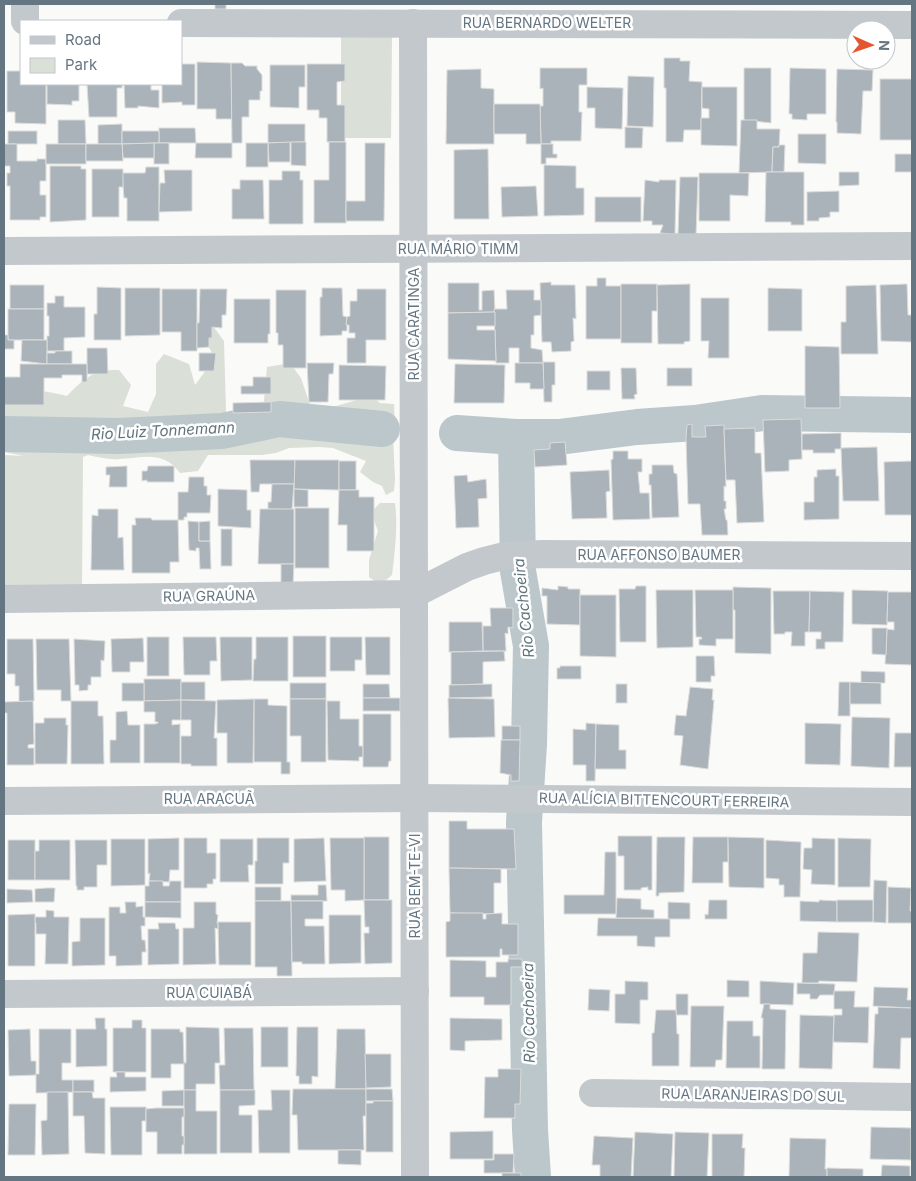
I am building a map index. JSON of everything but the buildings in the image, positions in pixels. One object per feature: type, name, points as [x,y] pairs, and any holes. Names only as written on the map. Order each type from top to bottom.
[{"type":"street","points":[[25,4],[25,20]]},
{"type":"street","name":"RUA BERNARDO WELTER","points":[[182,23],[413,23],[696,14],[912,25]]},
{"type":"street","points":[[4,23],[20,23]]},
{"type":"street","name":"RUA CARATINGA","points":[[413,23],[414,594]]},
{"type":"street","name":"RUA MÁRIO TIMM","points":[[4,251],[912,246]]},
{"type":"street","name":"RUA AFFONSO BAUMER","points":[[414,594],[467,566],[504,556],[542,554],[912,556]]},
{"type":"street","name":"RUA GRAÚNA","points":[[4,599],[414,594]]},
{"type":"street","name":"RUA BEM-TE-VI","points":[[414,594],[415,1177]]},
{"type":"street","name":"RUA ALÍCIA BITTENCOURT FERREIRA","points":[[415,798],[912,802]]},
{"type":"street","name":"RUA ARACUÃ","points":[[4,801],[415,798]]},
{"type":"street","name":"RUA CUIABÁ","points":[[4,994],[415,991]]},
{"type":"street","name":"RUA LARANJEIRAS DO SUL","points":[[593,1093],[912,1097]]},
{"type":"green space","points":[[341,34],[392,35],[391,138],[341,138]]},
{"type":"green space","points":[[213,326],[224,341],[226,412],[263,411],[267,367],[290,363],[301,378],[310,405],[329,408],[371,396],[380,403],[394,404],[395,423],[354,425],[316,423],[280,416],[261,421],[313,429],[350,431],[393,437],[394,491],[386,495],[382,486],[360,472],[366,461],[333,448],[289,448],[276,453],[262,455],[208,455],[198,471],[180,473],[174,466],[160,458],[111,459],[88,455],[83,457],[82,587],[4,588],[4,455],[24,456],[4,452],[4,440],[103,441],[190,438],[217,435],[234,429],[154,432],[4,430],[4,394],[11,391],[27,390],[67,396],[84,380],[96,373],[119,370],[131,385],[123,406],[148,412],[156,394],[156,364],[164,354],[189,364],[195,385],[215,358],[203,337]]},
{"type":"green space","points":[[380,503],[395,503],[396,521],[392,575],[380,585],[369,577],[369,560],[378,531],[371,512]]},
{"type":"waterway","name":"Rio Cachoeira","points":[[533,1177],[530,1130],[524,822],[529,744],[531,646],[518,571],[516,437],[559,437],[637,427],[695,423],[762,413],[912,415]]},
{"type":"waterway","name":"Rio Luiz Tonnemann","points":[[4,434],[119,436],[222,431],[279,419],[382,429]]},
{"type":"waterway","name":"Rio Luiz Tonnemann","points":[[457,433],[516,437]]}]
